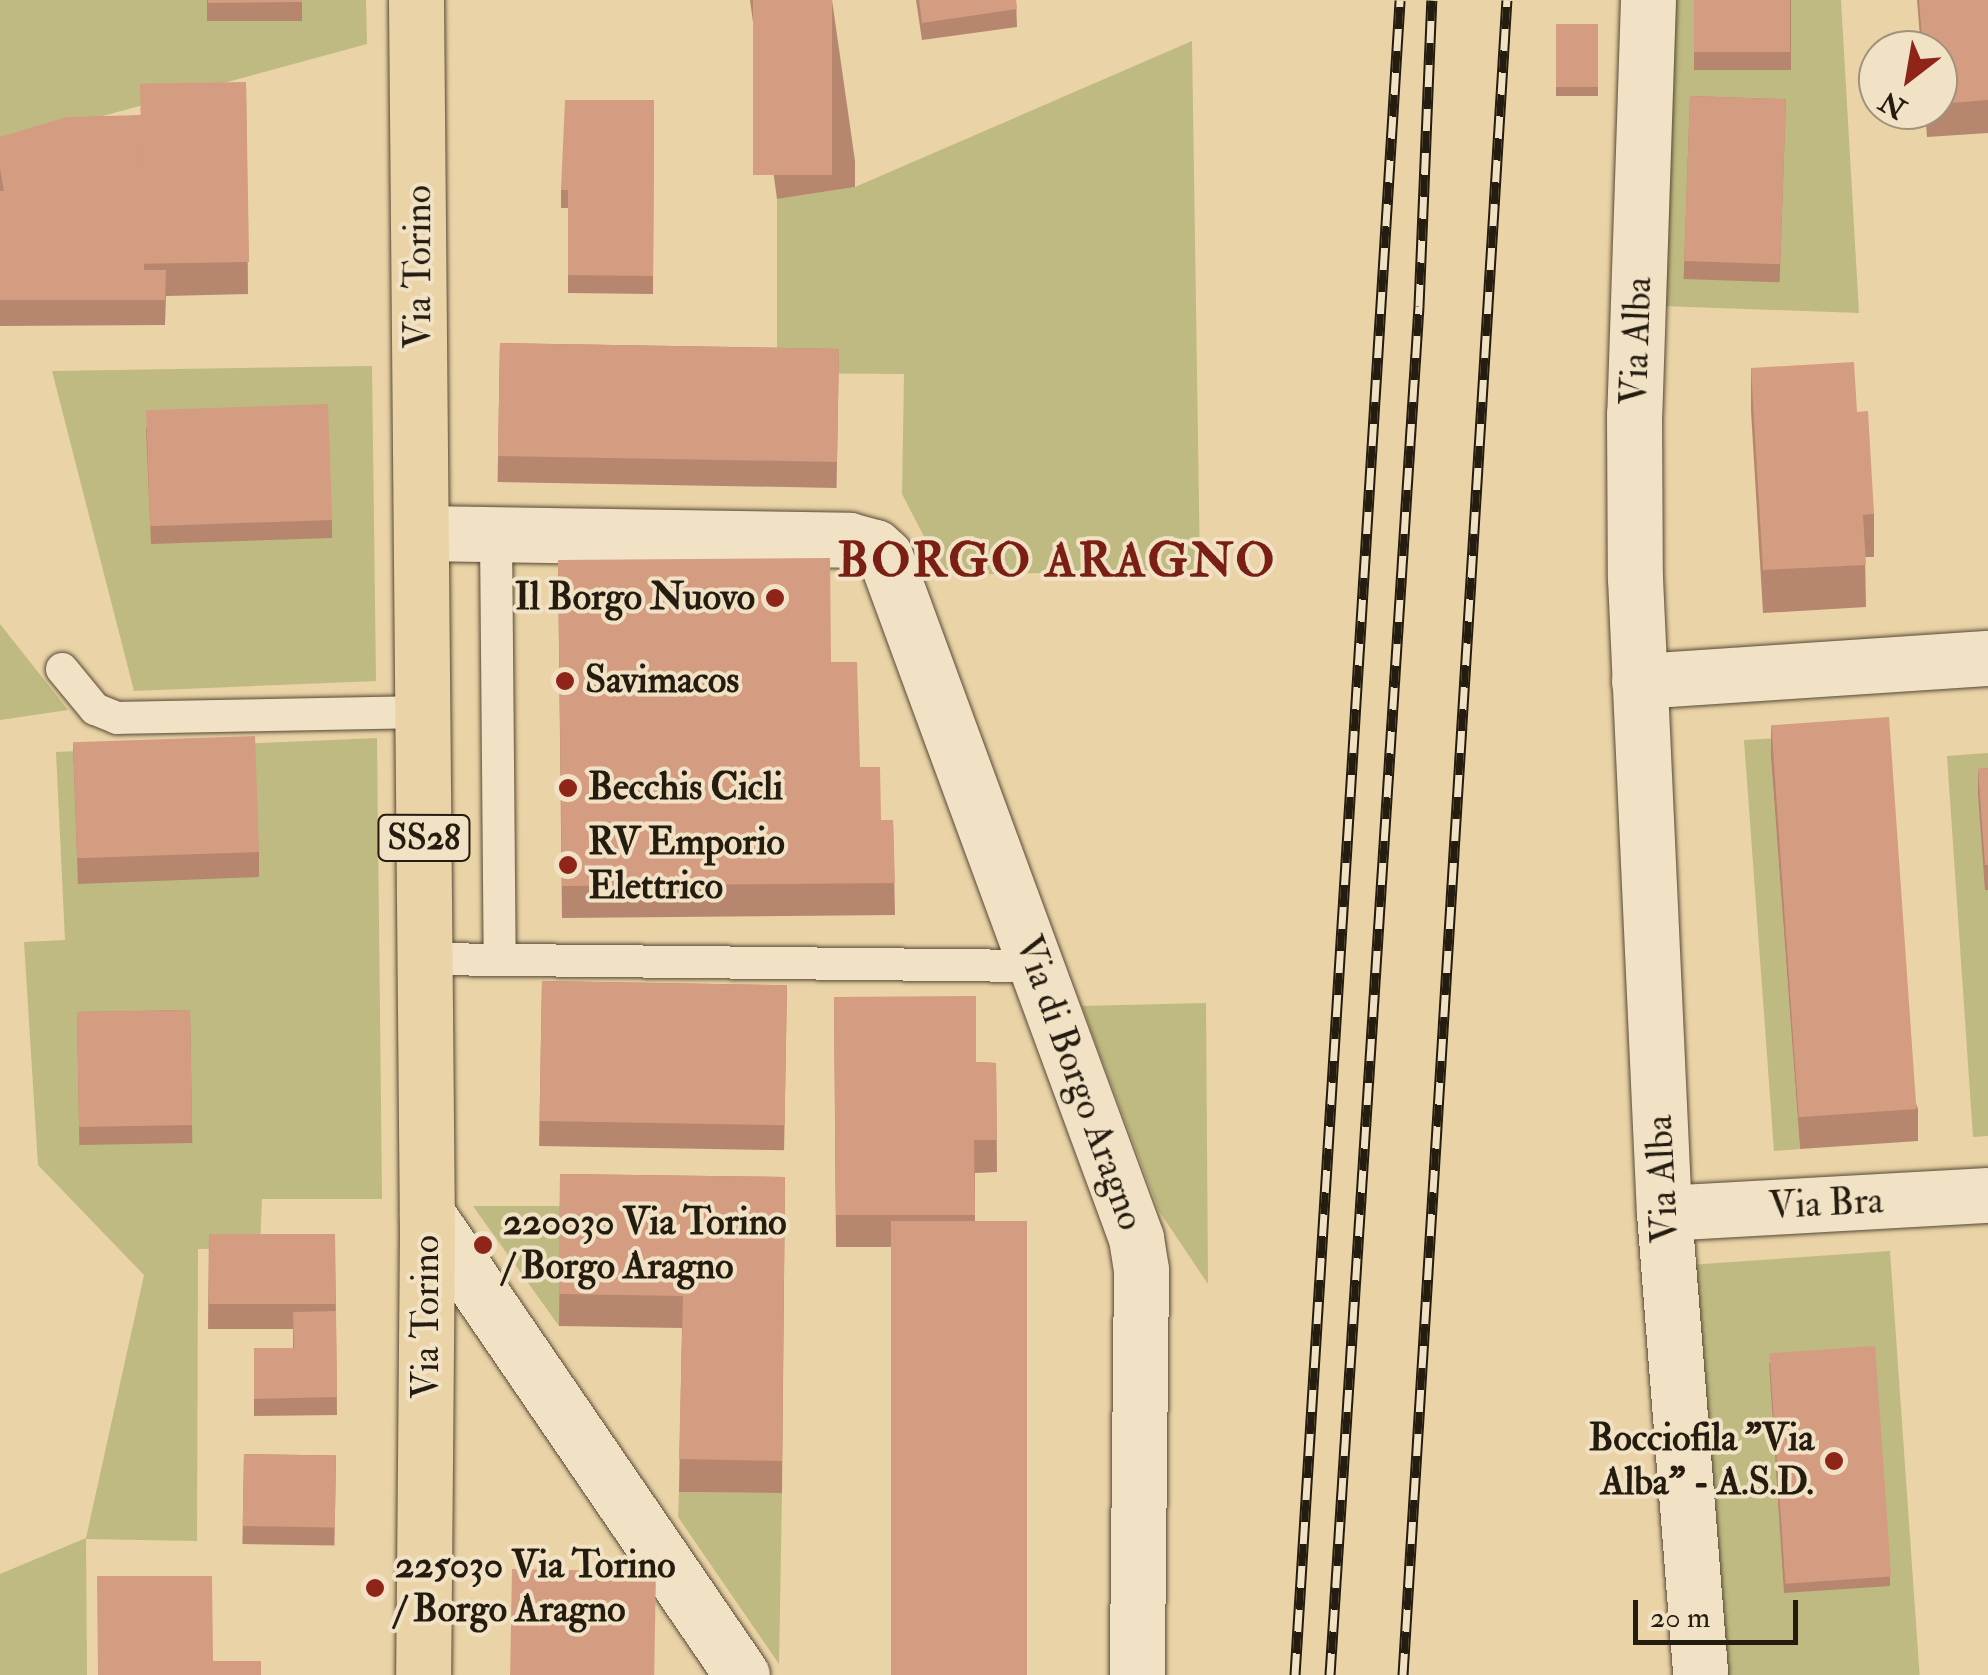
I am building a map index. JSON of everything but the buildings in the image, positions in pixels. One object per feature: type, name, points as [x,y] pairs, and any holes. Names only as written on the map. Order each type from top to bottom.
[{"type":"main road","name":"Via Torino","points":[[416,0],[427,1214],[423,1675]]},
{"type":"street","name":"Via Alba","points":[[1648,0],[1634,414],[1638,681],[1664,1213],[1700,1675]]},
{"type":"street","points":[[421,534],[496,535]]},
{"type":"street","name":"Via di Borgo Aragno","points":[[496,535],[849,540],[875,547],[891,568],[1127,1210],[1141,1270],[1138,1675]]},
{"type":"street","points":[[1638,681],[1988,658]]},
{"type":"street","name":"Via Bra","points":[[1664,1213],[1988,1195]]},
{"type":"street","points":[[427,1214],[742,1675]]},
{"type":"lane","points":[[496,535],[500,960]]},
{"type":"lane","points":[[62,669],[96,710],[117,718],[422,712]]},
{"type":"lane","points":[[425,959],[1037,966]]},
{"type":"shaded area","points":[[0,0],[366,0],[367,44],[0,144]]},
{"type":"shaded area","points":[[1673,0],[1841,0],[1859,313],[1662,306]]},
{"type":"shaded area","points":[[1192,41],[1200,570],[944,575],[902,494],[904,374],[777,373],[777,199],[855,187]]},
{"type":"shaded area","points":[[372,366],[376,681],[134,691],[52,371]]},
{"type":"shaded area","points":[[0,624],[68,710],[0,720]]},
{"type":"shaded area","points":[[1887,732],[1771,758],[1800,1149],[1774,1151],[1744,740]]},
{"type":"shaded area","points":[[377,738],[382,1199],[262,1199],[260,1248],[198,1249],[197,1541],[86,1539],[87,1675],[0,1675],[0,1574],[86,1538],[144,1275],[38,1165],[24,942],[65,940],[56,752]]},
{"type":"shaded area","points":[[1988,753],[1988,1136],[1973,1137],[1947,756]]},
{"type":"shaded area","points":[[1206,1003],[1208,1284],[1159,1211],[1082,1006]]},
{"type":"shaded area","points":[[473,1206],[560,1206],[559,1326]]},
{"type":"shaded area","points":[[1890,1251],[1920,1675],[1724,1675],[1695,1265]]},
{"type":"shaded area","points":[[679,1492],[782,1493],[779,1664],[678,1517]]},
{"type":"railway","points":[[1295,1675],[1400,0]]},
{"type":"railway","points":[[1330,1675],[1419,306],[1432,0]]},
{"type":"railway","points":[[1403,1675],[1507,0]]},
{"type":"place","name":"Il Borgo Nuovo","points":[[775,598]]},
{"type":"place","name":"Savimacos","points":[[565,681]]},
{"type":"place","name":"Becchis Cicli","points":[[568,788]]},
{"type":"place","name":"RV Emporio Elettrico","points":[[568,865]]},
{"type":"place","name":"220030 Via Torino / Borgo Aragno","points":[[483,1245]]},
{"type":"place","name":"Bocciofila \"Via Alba\" - A.S.D.","points":[[1834,1461]]},
{"type":"place","name":"225030 Via Torino / Borgo Aragno","points":[[375,1588]]},
{"type":"district","name":"BORGO ARAGNO","points":[[1057,562]]}]
